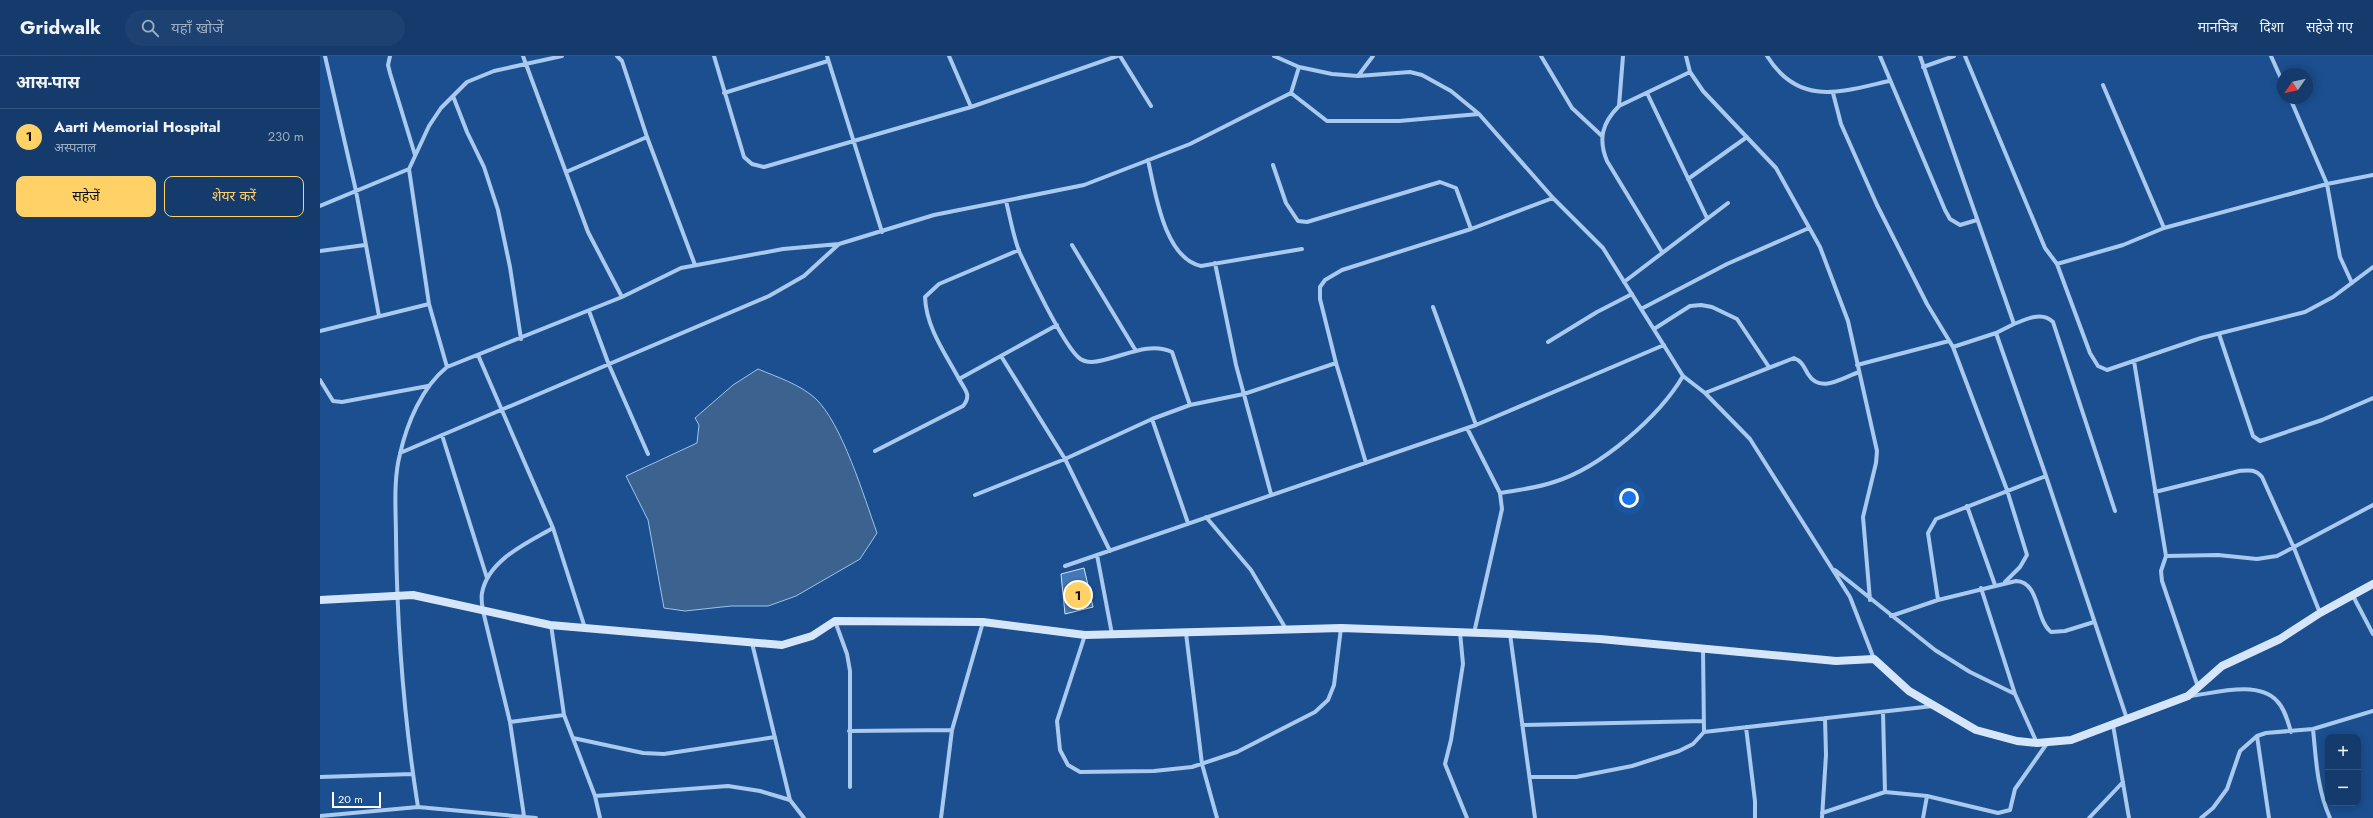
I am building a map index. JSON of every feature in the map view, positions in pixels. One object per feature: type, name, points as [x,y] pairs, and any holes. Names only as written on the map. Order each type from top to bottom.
[{"type":"street","points":[[325,56],[356,191],[379,316]]},
{"type":"street","points":[[390,56],[388,65],[390,74],[415,155]]},
{"type":"street","points":[[523,56],[588,232],[622,297]]},
{"type":"street","points":[[447,368],[429,304],[409,169],[429,126],[441,108],[467,82],[479,75],[562,56]]},
{"type":"street","points":[[617,56],[622,61],[647,137],[695,265]]},
{"type":"street","points":[[714,56],[744,157],[752,164],[764,167],[854,139],[971,107],[1117,56]]},
{"type":"street","points":[[827,56],[882,232]]},
{"type":"street","points":[[949,56],[971,107]]},
{"type":"street","points":[[1120,56],[1151,106]]},
{"type":"street","points":[[1274,56],[1299,67],[1332,74],[1358,76],[1410,72],[1422,75],[1451,91],[1479,114],[1553,198],[1603,248],[1683,376],[1705,393],[1750,440],[1850,597],[1874,659],[1909,691],[1976,730],[2017,741],[2038,743],[2071,740],[2188,696],[2241,690],[2268,695],[2277,701],[2291,732]]},
{"type":"street","points":[[1358,76],[1373,56]]},
{"type":"street","points":[[1541,56],[1572,108],[1602,136]]},
{"type":"street","points":[[1619,106],[1623,56]]},
{"type":"street","points":[[1686,56],[1690,72],[1716,106],[1748,137],[1776,168],[1825,259],[1848,321],[1877,451],[1876,464],[1866,502],[1863,524],[1870,600]]},
{"type":"street","points":[[1768,56],[1782,72],[1805,90],[1833,93],[1889,81]]},
{"type":"street","points":[[1880,56],[1889,81],[1950,219],[1960,225],[1977,220]]},
{"type":"street","points":[[1920,56],[2014,324]]},
{"type":"street","points":[[1923,67],[1954,56]]},
{"type":"street","points":[[1966,56],[2046,248],[2057,264],[2084,338],[2098,366],[2107,370],[2201,338],[2306,312],[2328,300],[2373,267]]},
{"type":"street","points":[[2272,56],[2277,68]]},
{"type":"street","points":[[724,93],[828,61]]},
{"type":"street","points":[[418,807],[413,774],[397,596],[396,483],[400,453],[418,404],[428,386],[447,368],[622,297],[681,268],[783,249],[839,244],[934,215],[1084,185],[1190,144],[1291,93],[1299,67]]},
{"type":"street","points":[[1662,252],[1607,161],[1601,147],[1602,136],[1611,114],[1619,106],[1690,72]]},
{"type":"street","points":[[2103,85],[2164,228]]},
{"type":"street","points":[[1647,92],[1707,218]]},
{"type":"street","points":[[1291,93],[1327,121],[1399,120],[1479,114]]},
{"type":"street","points":[[1833,93],[1841,124],[1877,205],[1926,304],[1949,341],[2007,490],[2026,555],[2023,564],[2005,582]]},
{"type":"street","points":[[452,96],[484,167],[498,210],[510,267],[521,339]]},
{"type":"street","points":[[2293,104],[2327,184],[2340,257],[2352,283]]},
{"type":"street","points":[[566,172],[647,137]]},
{"type":"street","points":[[1688,179],[1748,137]]},
{"type":"street","points":[[1148,160],[1162,219],[1178,252],[1191,264],[1201,266],[1302,249]]},
{"type":"street","points":[[1273,165],[1286,203],[1298,221],[1307,222],[1440,182],[1456,188],[1471,229]]},
{"type":"street","points":[[320,206],[409,169]]},
{"type":"street","points":[[2057,264],[2123,245],[2164,228],[2327,184],[2373,175]]},
{"type":"street","points":[[1366,463],[1336,363],[1320,299],[1320,287],[1325,280],[1342,270],[1471,229],[1553,198]]},
{"type":"street","points":[[1006,201],[1019,250],[1057,324],[1074,352],[1086,362],[1136,351],[1158,348],[1172,352],[1190,405]]},
{"type":"street","points":[[1624,282],[1728,203]]},
{"type":"street","points":[[1641,309],[1727,264],[1809,228]]},
{"type":"street","points":[[400,453],[502,408],[609,365],[790,285],[804,276],[839,244]]},
{"type":"street","points":[[320,251],[365,245]]},
{"type":"street","points":[[1072,245],[1136,351]]},
{"type":"street","points":[[875,451],[963,406],[968,400],[968,394],[927,318],[925,297],[939,284],[1019,250]]},
{"type":"street","points":[[1215,263],[1244,394],[1271,494]]},
{"type":"street","points":[[1548,342],[1597,312],[1632,294]]},
{"type":"street","points":[[320,330],[429,304]]},
{"type":"street","points":[[1654,329],[1690,306],[1701,305],[1712,307],[1737,319],[1769,367]]},
{"type":"street","points":[[1433,307],[1476,424]]},
{"type":"street","points":[[589,311],[609,365],[648,454]]},
{"type":"street","points":[[1952,348],[1996,333],[2014,324],[2040,316],[2047,317],[2053,322],[2115,511]]},
{"type":"street","points":[[959,379],[1057,324]]},
{"type":"street","points":[[1996,333],[2046,476],[2127,720]]},
{"type":"street","points":[[2219,334],[2254,436],[2260,441],[2322,420],[2373,398]]},
{"type":"street","points":[[1858,365],[1949,341]]},
{"type":"street","points":[[1065,566],[1271,494],[1467,428],[1664,345]]},
{"type":"street","points":[[478,355],[502,408],[552,528],[585,629]]},
{"type":"street","points":[[1001,356],[1065,459],[1110,551]]},
{"type":"street","points":[[1705,393],[1794,358],[1800,361],[1812,382],[1817,384],[1824,385],[1859,372]]},
{"type":"street","points":[[2134,361],[2166,556],[2161,570],[2162,581],[2198,687]]},
{"type":"street","points":[[975,495],[1065,459],[1152,419],[1190,405],[1244,394],[1336,363]]},
{"type":"street","points":[[1500,493],[1553,483],[1569,477],[1612,451],[1628,439],[1667,401],[1683,376]]},
{"type":"street","points":[[320,380],[333,401],[342,402],[428,386]]},
{"type":"street","points":[[1152,419],[1188,523]]},
{"type":"street","points":[[1467,428],[1500,493],[1502,510],[1474,633]]},
{"type":"street","points":[[442,435],[487,578]]},
{"type":"street","points":[[2155,492],[2239,471],[2252,470],[2258,472],[2262,477],[2294,548],[2320,613]]},
{"type":"street","points":[[1938,600],[1928,533],[1930,525],[1936,519],[2046,476]]},
{"type":"street","points":[[2166,556],[2218,555],[2262,558],[2277,556],[2373,505]]},
{"type":"street","points":[[1967,506],[1995,585]]},
{"type":"street","points":[[1206,517],[1251,570],[1286,630]]},
{"type":"street","points":[[524,816],[510,722],[483,611],[482,593],[487,578],[500,562],[516,550],[552,528]]},
{"type":"street","points":[[1097,555],[1112,635]]},
{"type":"street","points":[[1832,568],[1870,600],[1951,661],[2015,694]]},
{"type":"street","points":[[1892,616],[1938,600],[1981,588],[2005,582],[2024,581],[2030,586],[2045,627],[2051,632],[2065,631],[2094,622]]},
{"type":"street","points":[[2188,696],[2222,666],[2280,638],[2320,613],[2373,584]]},
{"type":"street","points":[[1981,588],[2015,694],[2038,743]]},
{"type":"street","points":[[320,600],[413,595],[550,625],[782,645],[812,636],[835,621],[983,622],[1085,635],[1341,628],[1510,634],[1600,639],[1836,661],[1874,659]]},
{"type":"street","points":[[2353,596],[2373,634]]},
{"type":"street","points":[[835,621],[847,654],[850,671],[850,787]]},
{"type":"street","points":[[941,818],[952,730],[983,622]]},
{"type":"street","points":[[550,625],[564,715],[595,796],[600,818]]},
{"type":"street","points":[[1085,635],[1058,722],[1060,750],[1068,765],[1080,772],[1154,771],[1202,764],[1238,752],[1316,712],[1328,700],[1334,685],[1341,628]]},
{"type":"street","points":[[1186,632],[1202,764],[1217,818]]},
{"type":"street","points":[[1460,632],[1462,664],[1451,740],[1445,764],[1467,818]]},
{"type":"street","points":[[1510,634],[1535,818]]},
{"type":"street","points":[[752,643],[790,800],[804,818]]},
{"type":"street","points":[[1703,648],[1704,732]]},
{"type":"street","points":[[1530,777],[1576,777],[1632,766],[1679,751],[1693,744],[1704,732],[1935,706]]},
{"type":"street","points":[[2201,818],[2219,800],[2227,789],[2240,751],[2258,736],[2266,733],[2313,729],[2373,711]]},
{"type":"street","points":[[1883,712],[1884,792]]},
{"type":"street","points":[[510,722],[564,715]]},
{"type":"street","points":[[1822,818],[1826,756],[1825,718]]},
{"type":"street","points":[[1522,725],[1704,721]]},
{"type":"street","points":[[2113,725],[2129,818]]},
{"type":"street","points":[[1746,727],[1755,801],[1755,818]]},
{"type":"street","points":[[2313,729],[2317,774],[2323,803],[2330,818]]},
{"type":"street","points":[[849,731],[952,730]]},
{"type":"street","points":[[2258,736],[2269,818]]},
{"type":"street","points":[[574,738],[643,753],[664,754],[775,737]]},
{"type":"street","points":[[1822,812],[1884,792],[1927,796],[1990,812],[2005,813],[2010,810],[2015,789],[2019,782],[2049,742]]},
{"type":"street","points":[[320,777],[413,774]]},
{"type":"street","points":[[2089,818],[2123,782]]},
{"type":"street","points":[[595,796],[728,786],[760,791],[790,800]]},
{"type":"street","points":[[1923,818],[1927,796]]},
{"type":"street","points":[[320,816],[418,807],[536,818]]},
{"type":"water","points":[[758,369],[788,381],[809,393],[825,410],[843,442],[859,481],[877,533],[860,559],[796,596],[768,606],[731,606],[685,611],[664,608],[648,520],[626,476],[697,443],[699,425],[695,418],[733,385]]},
{"type":"building","points":[[1084,568],[1093,607],[1065,614],[1061,574]]},
{"type":"place","name":"Aarti Memorial Hospital","points":[[1078,595]]}]
